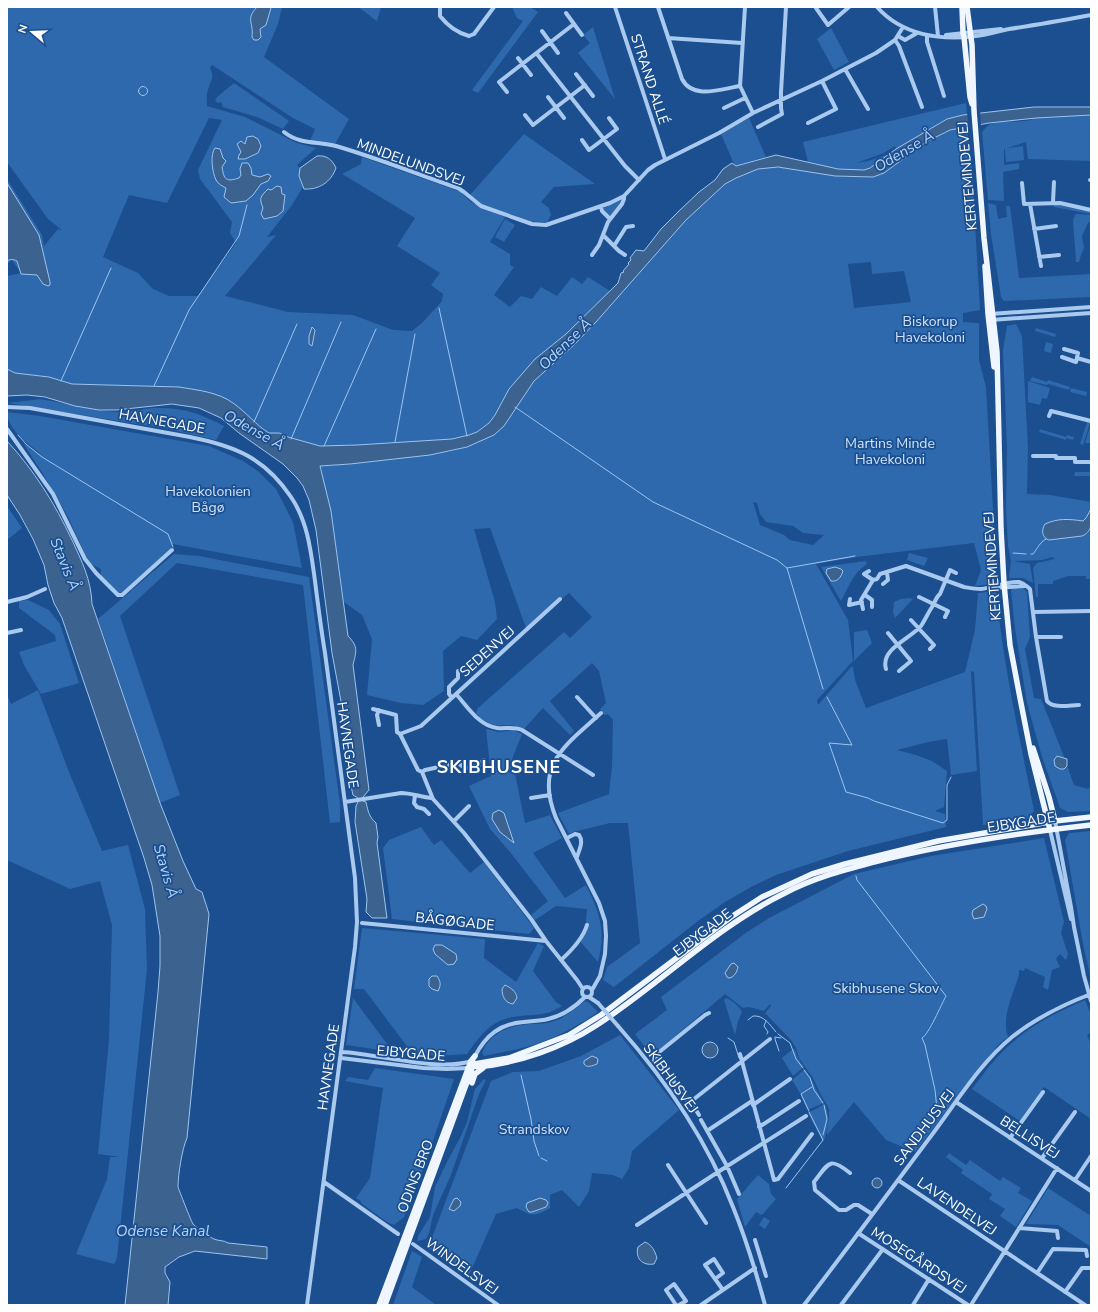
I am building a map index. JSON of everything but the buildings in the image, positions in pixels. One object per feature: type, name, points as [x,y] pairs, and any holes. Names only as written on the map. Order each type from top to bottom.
[{"type":"main road","name":"KERTEMINDEVEJ","points":[[962,7],[974,91],[974,112],[997,397],[1004,586],[1010,645],[1031,754],[1050,830]]},
{"type":"main road","name":"KERTEMINDEVEJ","points":[[967,7],[970,97],[974,112]]},
{"type":"main road","name":"KERTEMINDEVEJ","points":[[1027,732],[1049,797],[1055,821]]},
{"type":"main road","name":"EJBYGADE","points":[[473,1063],[509,1058],[569,1034],[601,1015],[732,917],[762,897],[806,876],[845,864],[932,842],[1048,822],[1091,817]]},
{"type":"main road","name":"EJBYGADE","points":[[473,1063],[485,1066],[507,1063],[534,1055],[566,1042],[596,1026],[740,918],[767,902],[803,884],[851,868],[933,848],[1091,824]]},
{"type":"main road","points":[[456,1113],[473,1063]]},
{"type":"main road","name":"ODINS BRO","points":[[379,1305],[473,1063]]},
{"type":"main road","points":[[456,1113],[462,1107],[475,1074],[485,1066]]},
{"type":"main road","name":"ODINS BRO","points":[[385,1305],[456,1113]]},
{"type":"street","points":[[440,7],[440,16],[463,34],[469,36],[474,34],[494,7]]},
{"type":"street","name":"STRAND ALLÉ","points":[[615,7],[665,159]]},
{"type":"street","points":[[658,7],[682,79],[690,89],[700,92],[708,92],[740,86]]},
{"type":"street","points":[[745,7],[740,86],[753,113]]},
{"type":"street","points":[[758,127],[782,114],[781,101],[786,7]]},
{"type":"street","points":[[816,8],[828,25],[849,7]]},
{"type":"street","points":[[877,7],[890,20],[903,28],[918,33],[938,36],[967,35],[999,29],[1004,30],[1091,15]]},
{"type":"street","points":[[936,7],[938,36]]},
{"type":"street","points":[[566,13],[582,35]]},
{"type":"street","points":[[507,92],[499,82],[523,65],[574,24]]},
{"type":"street","name":"MINDELUNDSVEJ","points":[[284,132],[287,135],[308,143],[334,145],[458,188],[481,206],[532,224],[549,225],[600,207],[624,196],[648,170],[665,159],[719,133],[753,113],[822,81],[876,53],[897,38],[903,28]]},
{"type":"street","points":[[542,31],[558,53]]},
{"type":"street","name":"MINDELUNDSVEJ","points":[[897,38],[905,40],[918,33]]},
{"type":"street","points":[[927,35],[927,42],[944,96]]},
{"type":"street","points":[[668,38],[742,43]]},
{"type":"street","points":[[897,38],[922,107]]},
{"type":"street","points":[[537,54],[625,166],[639,180]]},
{"type":"street","points":[[518,58],[531,75]]},
{"type":"street","points":[[845,69],[868,109]]},
{"type":"street","points":[[576,74],[593,96]]},
{"type":"street","points":[[808,123],[836,108],[822,81]]},
{"type":"street","points":[[525,115],[533,125],[585,85]]},
{"type":"street","points":[[548,97],[564,118]]},
{"type":"street","points":[[724,108],[745,98]]},
{"type":"street","points":[[582,140],[590,150],[604,140],[617,129],[609,118]]},
{"type":"street","points":[[1053,202],[1054,182]]},
{"type":"street","points":[[1022,183],[1024,204],[1053,202],[1091,210]]},
{"type":"street","points":[[592,255],[599,245],[610,218],[624,201],[624,196]]},
{"type":"street","points":[[1030,204],[1041,266]]},
{"type":"street","points":[[600,207],[602,211],[610,218]]},
{"type":"street","points":[[614,246],[626,226],[633,226]]},
{"type":"street","points":[[1034,229],[1056,226]]},
{"type":"street","points":[[603,235],[625,255]]},
{"type":"street","points":[[1039,257],[1059,255]]},
{"type":"street","points":[[991,317],[1091,307]]},
{"type":"street","points":[[991,317],[1091,313]]},
{"type":"street","points":[[1062,357],[1076,362],[1078,353],[1064,349]]},
{"type":"street","points":[[1077,358],[1091,362]]},
{"type":"street","name":"HAVNEGADE","points":[[7,407],[30,408],[216,442],[236,449],[268,470],[292,498],[302,516],[308,537],[345,802],[355,878],[357,922],[342,1052],[307,1305]]},
{"type":"street","points":[[1049,416],[1051,411],[1091,421]]},
{"type":"street","points":[[7,429],[53,494],[85,559],[92,569],[118,595],[122,595],[172,550]]},
{"type":"street","points":[[1033,456],[1056,456],[1056,458],[1075,458],[1075,462],[1091,462]]},
{"type":"street","points":[[862,609],[862,602],[873,580],[877,579],[880,574],[906,566],[964,587],[974,589],[1004,586],[1019,582],[1025,584],[1030,589],[1032,612],[1047,702],[1050,705],[1079,705]]},
{"type":"street","points":[[886,669],[884,661],[886,656],[918,628],[940,594],[950,570],[956,573]]},
{"type":"street","points":[[869,571],[864,574],[873,580]]},
{"type":"street","points":[[883,584],[888,580],[887,573]]},
{"type":"street","points":[[7,602],[27,597],[45,589]]},
{"type":"street","points":[[865,595],[872,600],[872,607]]},
{"type":"street","points":[[919,598],[948,611],[945,617]]},
{"type":"street","name":"SEDENVEJ","points":[[458,671],[458,678],[449,687],[449,694],[452,698],[560,599]]},
{"type":"street","points":[[850,599],[849,605],[862,602]]},
{"type":"street","points":[[1032,612],[1091,611]]},
{"type":"street","points":[[912,620],[934,645],[930,649]]},
{"type":"street","points":[[7,633],[21,630]]},
{"type":"street","points":[[888,633],[911,661],[899,671]]},
{"type":"street","points":[[1036,637],[1061,637]]},
{"type":"street","points":[[456,694],[486,725],[497,728],[518,728],[593,775]]},
{"type":"street","points":[[577,697],[582,700],[596,718]]},
{"type":"street","points":[[400,734],[421,726],[452,698]]},
{"type":"street","name":"SKIBHUSVEJ","points":[[373,709],[396,715],[397,732],[400,734],[418,770],[422,772],[432,798],[464,832],[531,919],[546,941],[587,992],[649,1062],[680,1106],[718,1172],[733,1205],[748,1247],[764,1305]]},
{"type":"street","points":[[379,710],[377,716],[379,725]]},
{"type":"street","points":[[587,992],[598,980],[605,954],[606,936],[604,921],[599,903],[551,805],[550,773],[559,753],[601,713]]},
{"type":"street","points":[[422,772],[425,770],[458,763],[465,768],[478,766],[484,760]]},
{"type":"street","points":[[345,802],[401,793],[432,798]]},
{"type":"street","points":[[415,795],[414,803],[417,807],[424,809],[429,814]]},
{"type":"street","points":[[531,798],[550,795]]},
{"type":"street","points":[[454,821],[469,806]]},
{"type":"street","points":[[1055,821],[1072,907],[1074,927]]},
{"type":"street","points":[[1050,830],[1067,908],[1074,927],[1091,1001]]},
{"type":"street","points":[[567,838],[575,834],[579,835],[581,838],[582,842],[577,857]]},
{"type":"street","name":"BÅGØGADE","points":[[362,923],[546,941]]},
{"type":"street","points":[[561,960],[571,949],[587,925]]},
{"type":"street","name":"ODINS BRO","points":[[473,1063],[485,1039],[500,1028],[509,1024],[550,1019],[560,1015],[576,1004],[587,992]]},
{"type":"street","name":"SANDHUSVEJ","points":[[804,1305],[956,1102],[992,1057],[1011,1038],[1037,1019],[1090,994]]},
{"type":"street","points":[[698,1114],[657,1056],[658,1053],[705,1015],[710,1013]]},
{"type":"street","points":[[690,1102],[770,1039]]},
{"type":"street","name":"EJBYGADE","points":[[342,1052],[426,1063],[473,1063]]},
{"type":"street","points":[[740,1054],[774,1180],[778,1179],[812,1134]]},
{"type":"street","name":"EJBYGADE","points":[[341,1058],[423,1068],[446,1069],[473,1063]]},
{"type":"street","points":[[707,1131],[790,1079]]},
{"type":"street","points":[[1010,1138],[1043,1092]]},
{"type":"street","points":[[759,1127],[799,1102]]},
{"type":"street","name":"BELLISVEJ","points":[[956,1102],[1091,1191]]},
{"type":"street","points":[[1042,1158],[1075,1112]]},
{"type":"street","points":[[636,1225],[806,1116]]},
{"type":"street","points":[[702,1120],[727,1166],[739,1194]]},
{"type":"street","points":[[1075,1180],[1091,1156]]},
{"type":"street","points":[[850,1173],[839,1164],[832,1162],[814,1182],[815,1190],[839,1210],[846,1210],[854,1205],[858,1205],[872,1214]]},
{"type":"street","points":[[668,1166],[706,1223]]},
{"type":"street","points":[[972,1305],[1057,1168]]},
{"type":"street","name":"LAVENDELVEJ","points":[[898,1180],[1085,1305]]},
{"type":"street","points":[[324,1182],[398,1234]]},
{"type":"street","points":[[1019,1228],[1058,1231],[1058,1238]]},
{"type":"street","name":"MOSEGÅRDSVEJ","points":[[858,1233],[968,1305]]},
{"type":"street","points":[[748,1247],[756,1242],[766,1276]]},
{"type":"street","name":"WINDELSVEJ","points":[[413,1244],[498,1305]]},
{"type":"street","points":[[841,1305],[883,1249]]},
{"type":"street","points":[[1037,1273],[1053,1249],[1086,1250],[1087,1256]]},
{"type":"street","points":[[715,1279],[723,1273],[714,1259],[705,1265],[715,1279],[723,1290]]},
{"type":"street","points":[[701,1305],[754,1268]]},
{"type":"street","points":[[1066,1292],[1082,1268],[1091,1268]]},
{"type":"street","points":[[913,1305],[929,1279]]},
{"type":"street","points":[[676,1305],[666,1290],[674,1284],[686,1301],[679,1305]]},
{"type":"green space","points":[[7,7],[282,7],[278,24],[264,57],[349,119],[335,144],[310,141],[315,129],[293,118],[212,65],[210,68],[212,79],[207,93],[207,106],[245,117],[297,143],[316,148],[297,165],[300,168],[300,176],[303,187],[292,205],[267,237],[276,235],[225,296],[288,312],[353,315],[393,330],[412,331],[422,323],[442,301],[443,294],[431,285],[440,273],[397,246],[415,218],[342,174],[361,164],[362,157],[461,192],[471,202],[505,217],[490,242],[510,254],[510,265],[514,267],[494,295],[510,307],[521,296],[532,299],[541,287],[557,296],[572,277],[582,284],[588,277],[610,291],[566,334],[542,353],[509,389],[489,423],[477,432],[452,439],[320,446],[277,433],[269,433],[230,401],[179,387],[72,384],[49,377],[15,373],[7,369],[7,276],[21,273],[12,260],[7,264],[7,179],[42,235],[44,246],[58,229],[62,230],[48,219],[7,162]],"holes":[[[209,118],[222,120],[198,170],[200,179],[232,222],[230,233],[236,243],[198,296],[169,296],[153,289],[138,273],[103,257],[129,195],[167,203]]]},
{"type":"green space","points":[[358,7],[381,7],[377,21]]},
{"type":"green space","points":[[512,7],[530,7],[538,12],[478,93],[472,90],[523,21],[517,18]]},
{"type":"green space","points":[[593,27],[615,99],[578,53],[590,43],[583,35]]},
{"type":"green space","points":[[831,28],[849,62],[834,70],[817,39]]},
{"type":"green space","points":[[234,83],[289,121],[283,129],[257,117],[223,107],[221,102],[218,103],[215,101],[217,97]]},
{"type":"green space","points":[[966,103],[967,115],[947,119],[896,149],[895,146],[884,153],[856,163],[868,161],[889,154],[877,164],[869,168],[855,171],[808,162],[803,142]]},
{"type":"green space","points":[[1091,115],[1091,161],[1028,159],[1026,142],[1007,148],[1023,146],[1024,160],[1006,162],[1004,149],[1004,165],[1019,163],[1019,169],[1003,172],[1004,201],[988,200],[982,132],[988,126],[1000,122],[1025,121],[1036,118]]},
{"type":"green space","points":[[749,118],[766,157],[735,166],[721,134]]},
{"type":"green space","points":[[967,127],[972,170],[980,310],[963,313],[963,322],[979,323],[979,360],[986,387],[996,582],[975,586],[981,570],[974,543],[856,557],[816,564],[848,620],[853,661],[817,700],[818,705],[852,666],[855,680],[866,708],[965,672],[975,630],[978,593],[996,591],[1007,674],[1034,811],[1027,819],[983,825],[974,672],[971,671],[977,771],[951,775],[947,739],[897,750],[932,761],[947,771],[944,807],[935,811],[945,814],[946,827],[848,851],[776,875],[753,886],[725,902],[698,921],[614,987],[603,980],[607,967],[640,943],[628,823],[610,823],[569,834],[558,813],[609,794],[612,766],[613,720],[608,714],[604,715],[600,709],[606,703],[599,671],[592,663],[550,701],[574,731],[570,735],[543,708],[524,729],[517,726],[500,726],[489,723],[483,720],[476,713],[478,708],[564,632],[570,638],[592,617],[569,593],[526,628],[490,528],[474,529],[495,602],[497,619],[477,640],[461,636],[443,651],[444,691],[423,705],[401,703],[367,695],[372,639],[362,615],[344,602],[331,511],[320,466],[430,455],[452,451],[467,447],[504,426],[534,381],[575,344],[596,322],[686,220],[725,184],[736,178],[750,171],[769,167],[847,177],[873,177],[884,173],[914,150],[942,133]],"holes":[[[871,262],[872,274],[904,271],[911,302],[854,308],[848,264]],[[753,502],[757,503],[760,514],[766,522],[793,526],[803,533],[824,535],[813,545],[790,540],[784,535],[760,525]]]},
{"type":"green space","points":[[524,134],[595,184],[554,187],[541,202],[549,208],[551,215],[548,223],[530,221],[481,204],[470,195]]},
{"type":"green space","points":[[622,199],[623,200],[611,216],[609,216],[604,208]]},
{"type":"green space","points":[[988,203],[996,205],[998,219],[1007,217],[1006,206],[1010,206],[1019,278],[1091,274],[1091,297],[1004,301],[1001,297],[991,234]]},
{"type":"green space","points":[[1054,204],[1091,211],[1091,214],[1054,207]]},
{"type":"green space","points":[[1076,214],[1091,215],[1091,221],[1088,223],[1082,236],[1084,248],[1079,262],[1076,262],[1073,219]]},
{"type":"green space","points":[[505,219],[515,225],[504,242],[495,237]]},
{"type":"green space","points":[[1016,324],[1022,336],[1028,448],[1027,494],[1050,495],[1091,502],[1089,513],[1083,521],[1067,519],[1087,534],[1091,529],[1091,579],[1086,579],[1086,576],[1068,576],[1053,581],[1053,584],[1038,584],[1038,597],[1036,597],[1033,568],[1037,563],[1055,559],[1052,557],[1042,560],[1014,561],[1030,564],[1033,583],[1023,578],[1009,578],[1011,561],[1008,546],[1006,509],[1007,448],[1003,350],[1007,326]]},
{"type":"green space","points":[[1036,328],[1056,334],[1055,337],[1035,331]]},
{"type":"green space","points":[[1046,342],[1053,344],[1051,353],[1044,351]]},
{"type":"green space","points":[[1032,377],[1070,387],[1069,390],[1030,381]]},
{"type":"green space","points":[[1028,381],[1050,388],[1047,399],[1042,398],[1040,405],[1028,402]]},
{"type":"green space","points":[[1071,388],[1087,392],[1086,396],[1070,392]]},
{"type":"green space","points":[[40,399],[88,409],[118,412],[154,408],[182,410],[199,414],[224,426],[216,440],[168,429],[8,403]]},
{"type":"green space","name":"Havekolonien Bågø","points":[[7,412],[40,416],[209,446],[243,461],[259,472],[276,489],[293,522],[302,568],[173,544],[171,549],[122,592],[118,593],[101,576],[101,569],[91,564],[88,560],[67,515],[23,443],[45,457],[27,443],[15,431],[8,419]]},
{"type":"green space","points":[[1087,422],[1090,423],[1083,445],[1080,444]]},
{"type":"green space","points":[[1091,424],[1091,443],[1085,443]]},
{"type":"green space","points":[[1040,429],[1066,437],[1067,435],[1074,437],[1073,440],[1066,438],[1066,440],[1039,432]]},
{"type":"green space","points":[[1075,472],[1091,472],[1091,476],[1074,476]]},
{"type":"green space","points":[[7,506],[22,528],[7,540]]},
{"type":"green space","points":[[909,553],[928,558],[924,566],[907,560]]},
{"type":"green space","points":[[174,554],[199,556],[309,577],[340,804],[340,822],[330,823],[303,585],[177,563],[120,616],[180,795],[160,803],[98,619]]},
{"type":"green space","points":[[866,561],[867,564],[854,576],[841,601],[821,567]]},
{"type":"green space","points":[[1015,588],[1023,588],[1027,592],[1030,637],[1025,649],[1034,698],[1041,699],[1074,785],[1088,789],[1091,786],[1091,811],[1068,812],[1060,808],[1042,757],[1027,703],[1015,629],[1011,590]]},
{"type":"green space","points":[[901,599],[913,599],[895,618],[893,612],[894,602]]},
{"type":"green space","points":[[28,600],[49,610],[60,624],[79,683],[41,694],[24,665],[19,652],[56,641],[55,635],[19,608],[19,601]]},
{"type":"green space","points":[[867,630],[872,643],[854,661],[854,632]]},
{"type":"green space","points":[[38,690],[69,772],[102,851],[128,845],[145,909],[147,969],[117,1258],[114,1264],[76,1254],[107,1179],[110,1157],[120,1157],[98,1154],[109,1040],[112,925],[100,881],[70,889],[7,860],[7,694],[11,704]]},
{"type":"green space","points":[[486,729],[499,732],[513,730],[522,734],[512,759],[525,823],[550,815],[562,838],[533,853],[565,898],[586,885],[595,904],[600,922],[601,941],[598,962],[579,940],[587,928],[587,909],[556,906],[535,920],[531,915],[548,901],[490,829],[469,786],[491,776]]},
{"type":"green space","points":[[421,827],[434,845],[441,840],[470,873],[484,862],[534,928],[529,934],[392,919],[383,848],[389,840]]},
{"type":"green space","points":[[1091,831],[1091,979],[1083,944],[1065,840],[1069,833]]},
{"type":"green space","name":"Skibhusene Skov","points":[[1044,838],[1064,922],[1061,933],[1068,954],[1066,960],[1060,954],[1056,959],[1060,967],[1052,970],[1048,990],[1043,987],[1045,977],[1025,968],[1024,971],[1019,970],[1019,975],[1007,1014],[1006,1029],[1008,1037],[999,1044],[915,1152],[886,1140],[854,1102],[827,1135],[829,1109],[813,1078],[799,1058],[796,1048],[791,1040],[765,1013],[771,1006],[770,1004],[764,1011],[749,1007],[743,1008],[725,994],[652,1056],[635,1034],[667,1010],[661,997],[747,932],[769,918],[854,874],[931,856]]},
{"type":"green space","points":[[362,928],[485,939],[484,958],[516,982],[538,943],[544,946],[533,971],[556,1002],[562,1006],[545,1014],[514,1017],[499,1021],[483,1033],[467,1054],[437,1056],[412,1053],[364,989],[354,989]]},
{"type":"green space","points":[[353,998],[393,1052],[346,1045]]},
{"type":"green space","points":[[726,998],[731,1000],[742,1012],[738,1021],[735,1035],[724,1000]]},
{"type":"green space","points":[[1085,1000],[1091,1015],[1091,1032],[1087,1035],[1091,1044],[1091,1119],[1044,1087],[1020,1121],[972,1089],[996,1058],[1021,1035],[1048,1018]]},
{"type":"green space","points":[[585,1001],[598,1012],[564,1032],[545,1041],[521,1048],[484,1056],[482,1053],[489,1040],[501,1032],[522,1025],[543,1024],[554,1021],[568,1014]]},
{"type":"green space","name":"Strandskov","points":[[620,1035],[679,1110],[632,1151],[629,1168],[622,1179],[613,1175],[592,1173],[589,1191],[579,1207],[562,1190],[550,1195],[550,1208],[541,1213],[530,1214],[517,1208],[496,1214],[469,1275],[428,1248],[491,1081],[513,1072],[539,1071],[581,1056]]},
{"type":"green space","points":[[794,1048],[804,1067],[793,1076],[782,1058]]},
{"type":"green space","points":[[375,1068],[454,1079],[423,1170],[414,1187],[414,1192],[404,1217],[394,1225],[387,1222],[356,1198],[370,1178],[383,1088],[345,1081],[348,1077],[368,1080]]},
{"type":"green space","points":[[805,1069],[824,1103],[807,1110],[800,1093],[792,1080]]},
{"type":"green space","points":[[484,1079],[486,1080],[479,1094],[451,1175],[433,1215],[429,1233],[426,1239],[417,1241],[418,1236],[430,1217],[435,1187],[467,1122],[475,1089]]},
{"type":"green space","points":[[825,1104],[828,1113],[828,1123],[823,1142],[808,1113]]},
{"type":"green space","points":[[949,1153],[966,1165],[970,1160],[1000,1181],[1003,1177],[1021,1188],[1018,1193],[1032,1201],[1016,1227],[1000,1216],[1005,1209],[989,1199],[992,1194],[961,1173],[963,1170],[946,1157]]},
{"type":"green space","points":[[758,1175],[769,1184],[771,1194],[776,1199],[762,1215],[756,1212],[745,1227],[737,1199]]},
{"type":"green space","points":[[1048,1188],[1091,1216],[1091,1247],[1058,1225],[1026,1224]]},
{"type":"green space","points":[[764,1217],[770,1221],[765,1229],[759,1225]]},
{"type":"green space","points":[[412,1251],[422,1257],[412,1287],[436,1305],[393,1305]]},
{"type":"water","points":[[257,7],[271,8],[266,25],[260,29],[261,37],[258,40],[254,40],[252,37],[251,15]]},
{"type":"water","name":"Odense Å","points":[[1034,107],[1091,107],[1091,115],[1036,118],[989,123],[950,130],[926,142],[884,173],[873,177],[835,176],[778,167],[758,169],[736,178],[725,184],[686,220],[596,322],[575,344],[534,381],[504,426],[494,435],[467,447],[430,455],[320,466],[331,511],[348,636],[354,643],[356,650],[353,665],[369,790],[363,797],[363,801],[366,802],[370,816],[376,823],[378,837],[377,843],[387,918],[372,918],[366,912],[367,899],[355,822],[358,798],[353,795],[349,777],[345,723],[332,653],[316,530],[309,500],[303,486],[283,464],[239,433],[221,418],[199,408],[172,404],[116,410],[99,410],[75,406],[45,397],[27,395],[7,396],[7,369],[15,373],[49,377],[72,384],[179,387],[207,392],[227,399],[269,433],[279,433],[320,446],[452,439],[469,435],[477,432],[489,423],[509,389],[535,359],[566,334],[618,283],[621,273],[624,272],[623,271],[631,260],[630,258],[636,250],[644,251],[661,229],[679,211],[699,192],[715,180],[723,169],[732,163],[736,166],[776,155],[838,169],[864,170],[870,168],[896,149],[947,119],[963,115]]},
{"type":"water","points":[[253,136],[258,139],[261,146],[258,153],[245,159],[238,159],[241,152],[237,144],[241,141],[245,144],[247,137]]},
{"type":"water","points":[[215,148],[220,149],[223,158],[226,161],[222,167],[224,175],[228,180],[239,178],[241,175],[240,169],[242,163],[248,163],[251,168],[252,175],[260,177],[268,174],[271,176],[268,181],[261,184],[253,195],[246,201],[231,203],[224,197],[226,188],[218,183],[215,177],[212,154]]},
{"type":"water","points":[[317,156],[328,158],[333,162],[336,168],[328,181],[324,184],[315,188],[304,189],[299,176],[300,168]]},
{"type":"water","points":[[7,183],[39,235],[50,282],[50,285],[48,286],[43,284],[37,275],[21,274],[17,261],[7,261]]},
{"type":"water","points":[[277,186],[281,187],[282,194],[285,195],[283,211],[277,216],[264,219],[261,214],[263,208],[261,198],[268,189],[271,190]]},
{"type":"water","points":[[312,327],[315,330],[312,346],[309,344],[309,336]]},
{"type":"water","name":"Odense Kanal","points":[[7,441],[35,476],[51,501],[72,540],[82,563],[90,587],[92,604],[160,803],[196,889],[202,892],[209,914],[187,1138],[183,1149],[178,1187],[193,1224],[216,1240],[225,1241],[228,1243],[267,1247],[267,1259],[195,1251],[179,1257],[165,1267],[165,1273],[170,1282],[168,1305],[125,1305],[160,966],[160,936],[152,885],[62,618],[54,603],[48,585],[44,565],[33,539],[7,495]]},
{"type":"water","points":[[1091,509],[1091,525],[1086,534],[1082,536],[1049,540],[1045,538],[1043,531],[1045,524],[1064,520],[1083,521]]},
{"type":"water","points":[[835,567],[843,571],[839,579],[836,581],[831,581],[826,573],[827,569]]},
{"type":"water","points":[[1057,756],[1067,759],[1067,766],[1064,769],[1060,769],[1055,766],[1054,760]]},
{"type":"water","points":[[499,810],[504,813],[514,843],[500,832],[492,819],[493,813]]},
{"type":"water","points":[[983,904],[987,909],[984,917],[974,919],[972,914],[973,910]]},
{"type":"water","points":[[435,945],[442,945],[456,954],[457,959],[454,964],[448,965],[435,954],[433,949]]},
{"type":"water","points":[[734,963],[738,967],[737,970],[734,975],[729,978],[725,973],[731,964]]},
{"type":"water","points":[[432,976],[437,976],[440,982],[438,991],[429,986],[429,979]]},
{"type":"water","points":[[505,985],[516,993],[517,998],[513,1004],[506,1001],[503,997],[502,989]]},
{"type":"water","points":[[710,1042],[716,1044],[718,1050],[716,1056],[710,1058],[704,1056],[702,1050],[704,1044]]},
{"type":"water","points":[[592,1056],[597,1058],[597,1064],[590,1066],[585,1065],[584,1061]]},
{"type":"water","points":[[875,1178],[879,1178],[881,1179],[881,1187],[875,1188],[872,1185],[872,1181]]},
{"type":"water","points":[[457,1198],[461,1202],[460,1206],[454,1211],[449,1209],[454,1199]]},
{"type":"water","points":[[540,1198],[546,1200],[548,1203],[546,1207],[529,1212],[526,1207],[527,1203]]},
{"type":"water","points":[[645,1242],[655,1253],[657,1258],[654,1264],[646,1264],[639,1258],[637,1251],[638,1247]]},
{"type":"pier","points":[[980,112],[981,126],[969,129],[967,113]]},
{"type":"waterway","points":[[143,86],[148,91],[143,96],[138,91],[143,86]]},
{"type":"waterway","points":[[154,386],[189,310],[239,236],[247,205]]},
{"type":"waterway","points":[[61,381],[111,268]]},
{"type":"waterway","points":[[439,308],[467,436]]},
{"type":"waterway","name":"Odense Å","points":[[291,439],[341,322]]},
{"type":"waterway","name":"Odense Å","points":[[254,422],[297,324]]},
{"type":"waterway","points":[[324,446],[376,329]]},
{"type":"waterway","points":[[395,442],[415,334]]},
{"type":"waterway","points":[[515,407],[653,502],[777,560],[787,568],[823,689]]},
{"type":"waterway","points":[[18,435],[26,444],[42,457],[168,534],[173,547]]},
{"type":"waterway","points":[[1031,554],[1033,554],[1040,544],[1046,539]]},
{"type":"waterway","points":[[1013,553],[1026,554]]},
{"type":"waterway","points":[[787,568],[855,556]]},
{"type":"waterway","points":[[827,697],[852,745],[829,743],[846,792],[943,823],[947,820],[947,785],[951,777]]},
{"type":"waterway","points":[[856,876],[857,880],[946,996],[931,1025],[922,1038],[925,1045],[935,1090],[937,1109]]},
{"type":"waterway","points":[[748,1020],[753,1016],[760,1017],[764,1019],[776,1032]]},
{"type":"waterway","points":[[766,1021],[764,1026],[768,1032],[767,1034]]},
{"type":"waterway","points":[[778,1034],[790,1043],[796,1059],[803,1068]]},
{"type":"waterway","points":[[779,1051],[775,1037],[781,1038]]},
{"type":"waterway","points":[[728,1038],[734,1042],[739,1058]]},
{"type":"waterway","points":[[804,1070],[810,1078],[814,1090],[823,1103]]},
{"type":"waterway","points":[[521,1075],[531,1119],[534,1141],[539,1156]]},
{"type":"waterway","points":[[809,1111],[801,1094],[812,1087]]},
{"type":"waterway","points":[[823,1135],[827,1119],[824,1105]]},
{"type":"waterway","points":[[786,1188],[823,1140],[809,1112]]},
{"type":"waterway","points":[[541,1158],[547,1161]]},
{"type":"district","name":"SKIBHUSENE","points":[[499,767]]},
{"type":"park label","name":"Biskorup Havekoloni","points":[[930,330]]},
{"type":"park label","name":"Martins Minde Havekoloni","points":[[890,452]]},
{"type":"water label","name":"Stavis Å","points":[[65,564]]},
{"type":"water label","name":"Stavis Å","points":[[166,871]]}]
